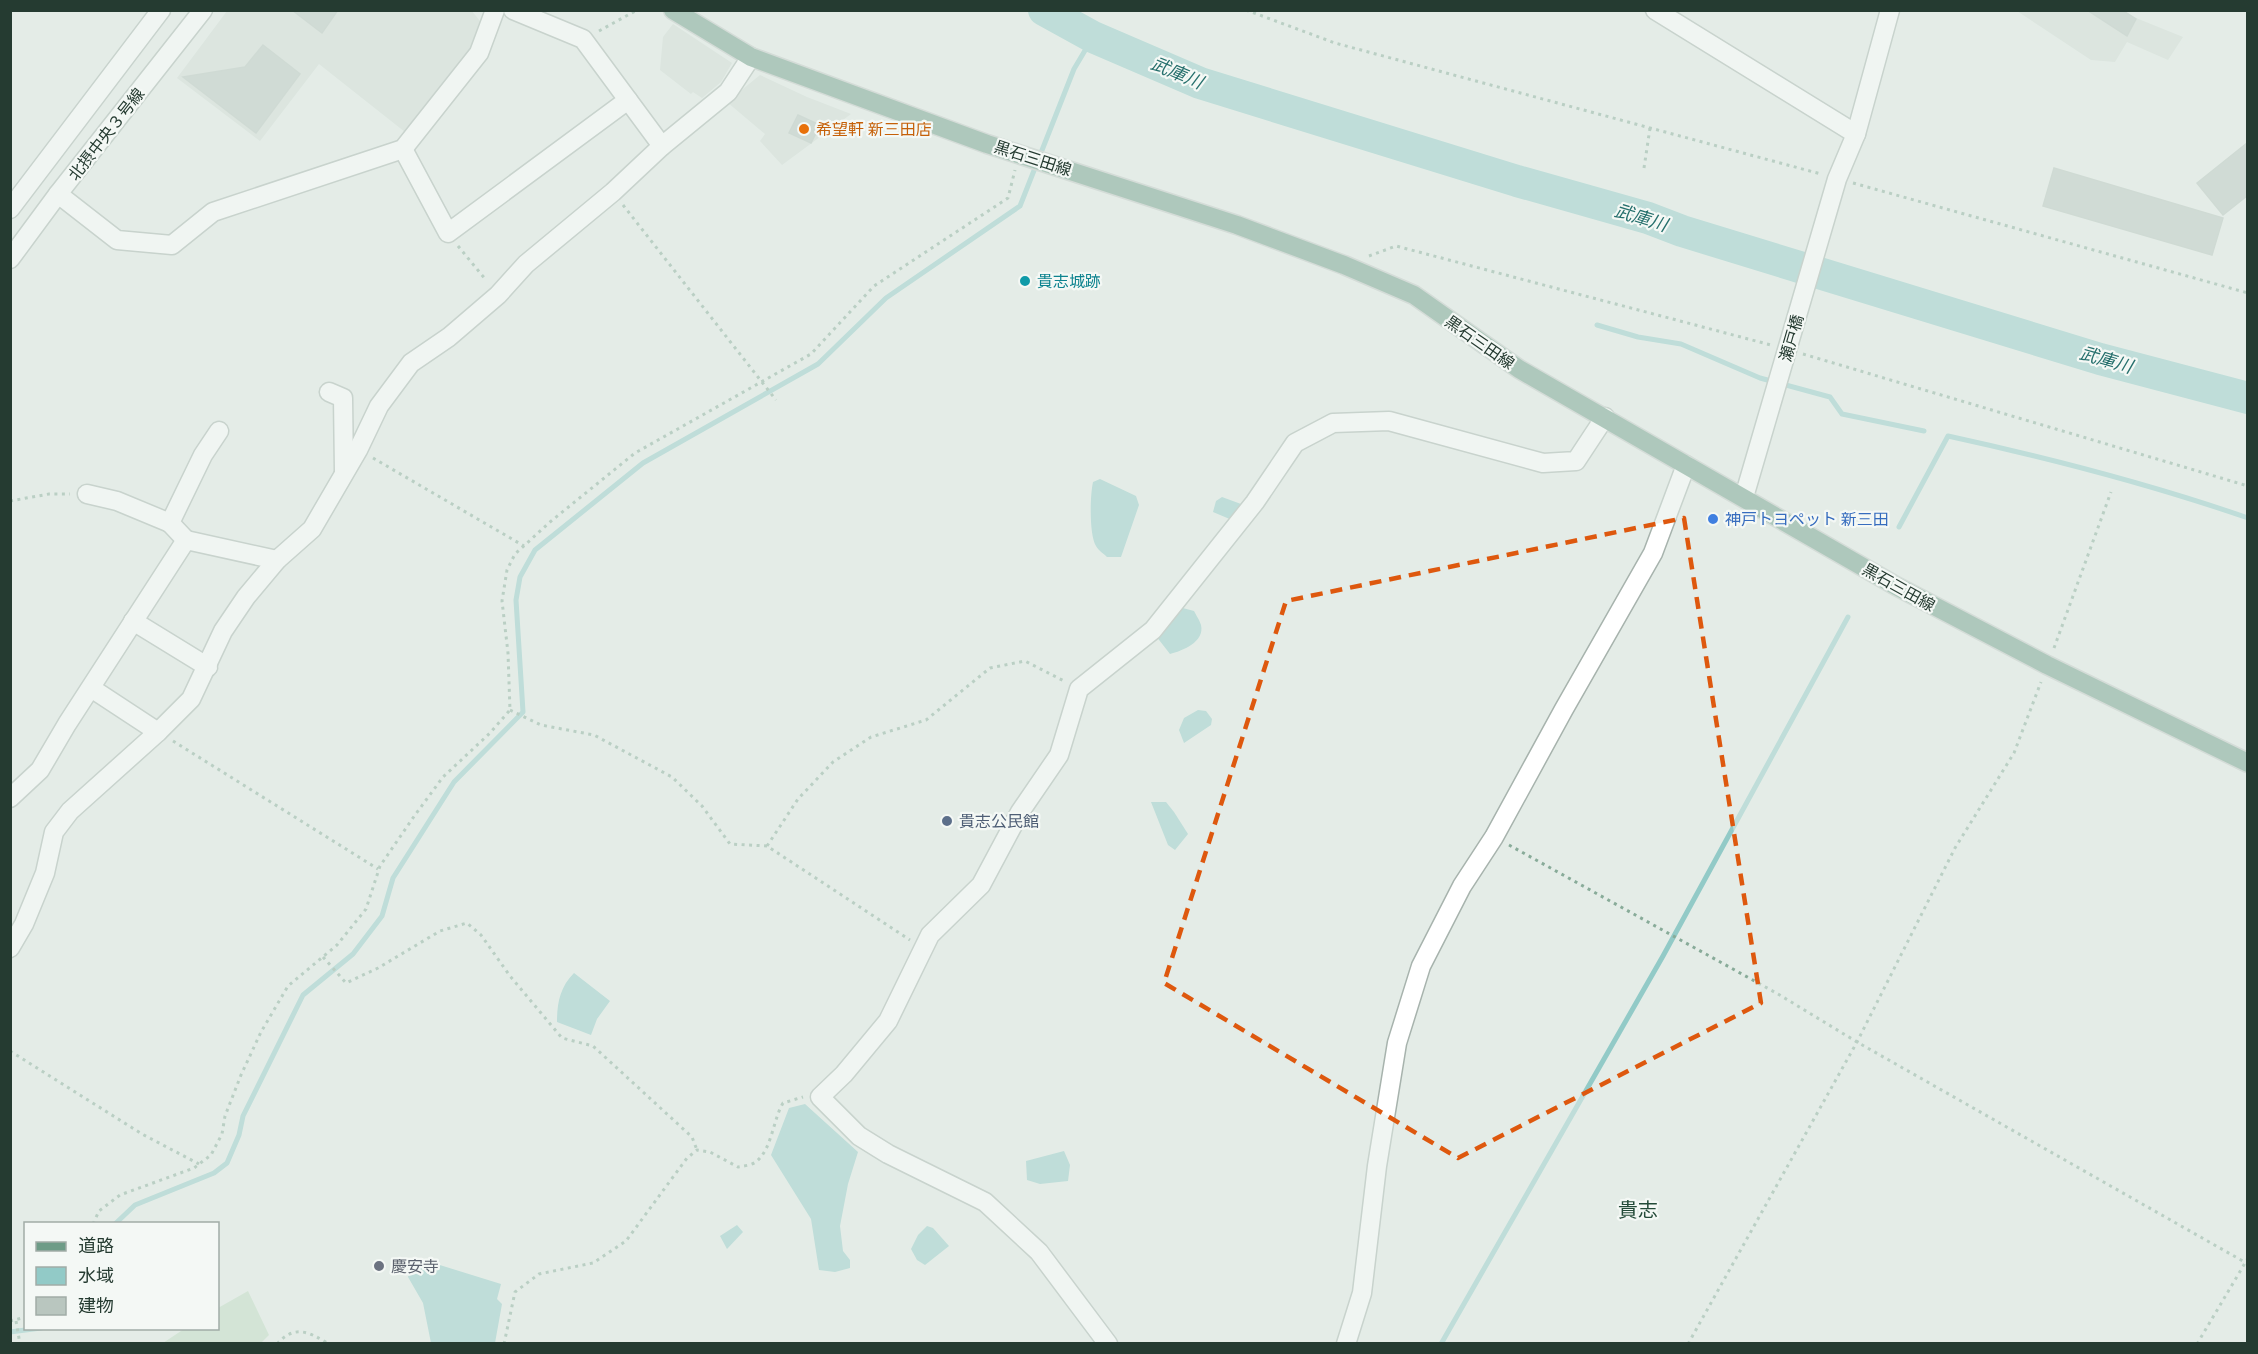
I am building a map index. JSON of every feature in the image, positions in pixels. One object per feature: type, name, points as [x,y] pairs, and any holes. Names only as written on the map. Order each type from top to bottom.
[{"type":"main road","name":"黒石三田線","points":[[673,10],[751,57],[1021,155],[1237,225],[1344,265],[1414,295],[1519,369],[1896,586],[2048,665],[2247,763]]},
{"type":"street","name":"北摂中央３号線","points":[[10,209],[161,10]]},
{"type":"street","name":"北摂中央３号線","points":[[10,259],[58,194],[203,10]]},
{"type":"street","points":[[58,194],[117,240],[172,245],[213,212],[403,149],[479,53],[495,10]]},
{"type":"street","points":[[513,10],[583,39],[662,146]]},
{"type":"street","points":[[1655,10],[1856,134]]},
{"type":"street","name":"瀬戸橋","points":[[1744,498],[1837,178],[1856,134],[1890,10]]},
{"type":"street","points":[[10,948],[24,924],[45,873],[54,832],[70,811],[158,732],[191,699],[223,631],[246,597],[277,560],[312,529],[358,450],[379,406],[411,363],[449,337],[498,295],[526,264],[728,92],[751,57]]},
{"type":"street","points":[[403,149],[448,233],[628,100]]},
{"type":"street","points":[[329,392],[343,398],[344,474]]},
{"type":"street","points":[[1108,1344],[1039,1252],[985,1202],[888,1154],[859,1136],[820,1097],[844,1074],[888,1021],[930,935],[981,885],[1020,812],[1059,755],[1079,689],[1153,630],[1255,502],[1295,443],[1333,423],[1389,421],[1543,463],[1576,461],[1605,417]]},
{"type":"street","points":[[170,524],[203,455],[219,432]]},
{"type":"street","points":[[1346,1344],[1362,1293],[1377,1166],[1397,1043],[1421,966],[1462,886],[1494,837],[1653,553],[1686,465]]},
{"type":"street","points":[[87,494],[117,501],[170,524],[186,540],[277,560]]},
{"type":"street","points":[[10,798],[40,770],[186,540]]},
{"type":"street","points":[[133,621],[208,667]]},
{"type":"street","points":[[92,688],[158,732]]},
{"type":"path","points":[[583,39],[637,10]]},
{"type":"path","points":[[1246,10],[1335,43],[1837,178],[2247,293]]},
{"type":"path","points":[[1644,168],[1650,128]]},
{"type":"path","points":[[94,1222],[99,1211],[120,1196],[145,1185],[170,1179],[211,1155],[222,1134],[225,1116],[241,1075],[261,1032],[288,986],[338,945],[366,909],[378,870],[443,777],[490,733],[510,710],[508,653],[501,601],[507,570],[515,554],[550,522],[635,453],[811,354],[874,286],[1008,198],[1021,155]]},
{"type":"path","points":[[613,192],[776,400]]},
{"type":"path","points":[[448,233],[498,295]]},
{"type":"path","points":[[1344,265],[1396,246],[1788,350],[2247,486]]},
{"type":"path","points":[[358,450],[524,546]]},
{"type":"path","points":[[1688,1344],[1857,1042],[1954,848],[2014,753],[2111,492]]},
{"type":"path","points":[[10,501],[49,494],[87,494]]},
{"type":"path","points":[[767,846],[798,799],[833,762],[871,737],[926,720],[990,668],[1025,661],[1079,689]]},
{"type":"path","points":[[510,710],[541,725],[594,735],[672,777],[702,806],[730,844],[767,846],[924,950]]},
{"type":"path","points":[[158,732],[378,870]]},
{"type":"path","points":[[1494,837],[1778,994],[1857,1042],[2246,1264]]},
{"type":"path","points":[[323,957],[346,983],[378,968],[440,931],[468,923],[481,935],[510,976],[562,1038],[593,1046],[692,1137],[697,1150]]},
{"type":"path","points":[[10,1051],[142,1134],[199,1164]]},
{"type":"path","points":[[504,1344],[515,1292],[539,1274],[593,1263],[626,1241],[687,1158],[697,1150],[710,1152],[738,1167],[756,1163],[766,1149],[777,1113],[783,1103],[802,1096],[820,1097]]},
{"type":"path","points":[[2197,1344],[2246,1264],[2247,1258]]},
{"type":"path","points":[[10,1321],[24,1318]]},
{"type":"path","points":[[16,1321],[20,1343]]},
{"type":"path","points":[[277,1344],[285,1334],[307,1332],[328,1344]]},
{"type":"highlighted area","points":[[1684,518],[1761,1003],[1458,1158],[1164,983],[1286,601]]},
{"type":"shaded area","points":[[471,10],[480,21],[463,62],[405,132],[319,64],[260,141],[177,78],[227,11]]},
{"type":"shaded area","points":[[2017,11],[2124,11],[2183,37],[2168,60],[2127,42],[2115,62],[2091,60]]},
{"type":"shaded area","points":[[673,24],[732,63],[721,82],[702,98],[693,92],[691,94],[660,70],[663,37]]},
{"type":"shaded area","points":[[760,75],[851,114],[782,165],[760,141],[765,134],[727,102]]},
{"type":"green space","points":[[248,1291],[269,1335],[261,1343],[163,1343],[182,1330],[219,1330],[219,1307]]},
{"type":"water","points":[[1100,479],[1136,496],[1139,505],[1121,557],[1107,557],[1097,547],[1092,533],[1092,488],[1093,482]]},
{"type":"water","points":[[1222,497],[1241,504],[1232,520],[1213,512],[1216,501]]},
{"type":"water","points":[[1179,607],[1194,611],[1201,631],[1200,636],[1192,645],[1170,654],[1156,636]]},
{"type":"water","points":[[1198,710],[1206,711],[1212,719],[1211,725],[1184,743],[1179,730],[1184,718]]},
{"type":"water","points":[[1151,802],[1166,802],[1188,834],[1175,850],[1168,845]]},
{"type":"water","points":[[574,973],[610,1001],[597,1019],[591,1035],[557,1022],[560,996],[565,984]]},
{"type":"water","points":[[805,1104],[858,1152],[848,1184],[840,1226],[843,1251],[850,1260],[850,1268],[835,1272],[819,1270],[811,1219],[771,1155],[789,1108]]},
{"type":"water","points":[[1064,1151],[1070,1165],[1068,1181],[1040,1184],[1027,1180],[1026,1161]]},
{"type":"water","points":[[737,1225],[743,1232],[727,1249],[720,1236]]},
{"type":"water","points":[[927,1226],[933,1228],[949,1246],[925,1265],[917,1260],[911,1249],[918,1235]]},
{"type":"water","points":[[414,1257],[501,1284],[497,1299],[502,1304],[495,1343],[431,1343],[423,1303],[408,1277]]},
{"type":"building","points":[[292,10],[338,10],[322,33]]},
{"type":"building","points":[[2087,10],[2122,10],[2136,19],[2127,36]]},
{"type":"building","points":[[263,45],[300,74],[256,133],[183,77],[245,67]]},
{"type":"building","points":[[798,115],[820,125],[811,143],[789,133]]},
{"type":"building","points":[[2247,143],[2247,196],[2223,215],[2197,183]]},
{"type":"building","points":[[2054,168],[2223,218],[2212,255],[2043,206]]},
{"type":"waterway","name":"武庫川","points":[[1044,10],[1093,37],[1200,83],[1517,181],[1648,218],[1682,231],[2100,359],[2248,398]]},
{"type":"waterway","points":[[117,1222],[135,1205],[214,1173],[227,1163],[239,1135],[243,1116],[303,995],[353,954],[382,916],[393,878],[454,782],[523,712],[516,600],[520,577],[535,550],[643,463],[818,364],[886,298],[1020,206],[1074,69],[1093,37]]},
{"type":"waterway","points":[[1597,325],[1638,337],[1681,344],[1760,378],[1830,397],[1842,414],[1924,431]]},
{"type":"waterway","points":[[1899,527],[1948,436],[2099,473],[2248,518]]},
{"type":"waterway","points":[[1441,1344],[1663,956],[1848,617]]},
{"type":"waterway","points":[[10,1332],[26,1330]]},
{"type":"place","name":"希望軒 新三田店","points":[[804,129]]},
{"type":"place","name":"貴志城跡","points":[[1025,281]]},
{"type":"place","name":"神戸トヨペット 新三田","points":[[1713,519]]},
{"type":"place","name":"貴志公民館","points":[[947,821]]},
{"type":"place","name":"慶安寺","points":[[379,1266]]},
{"type":"district","name":"貴志","points":[[1638,1210]]}]
